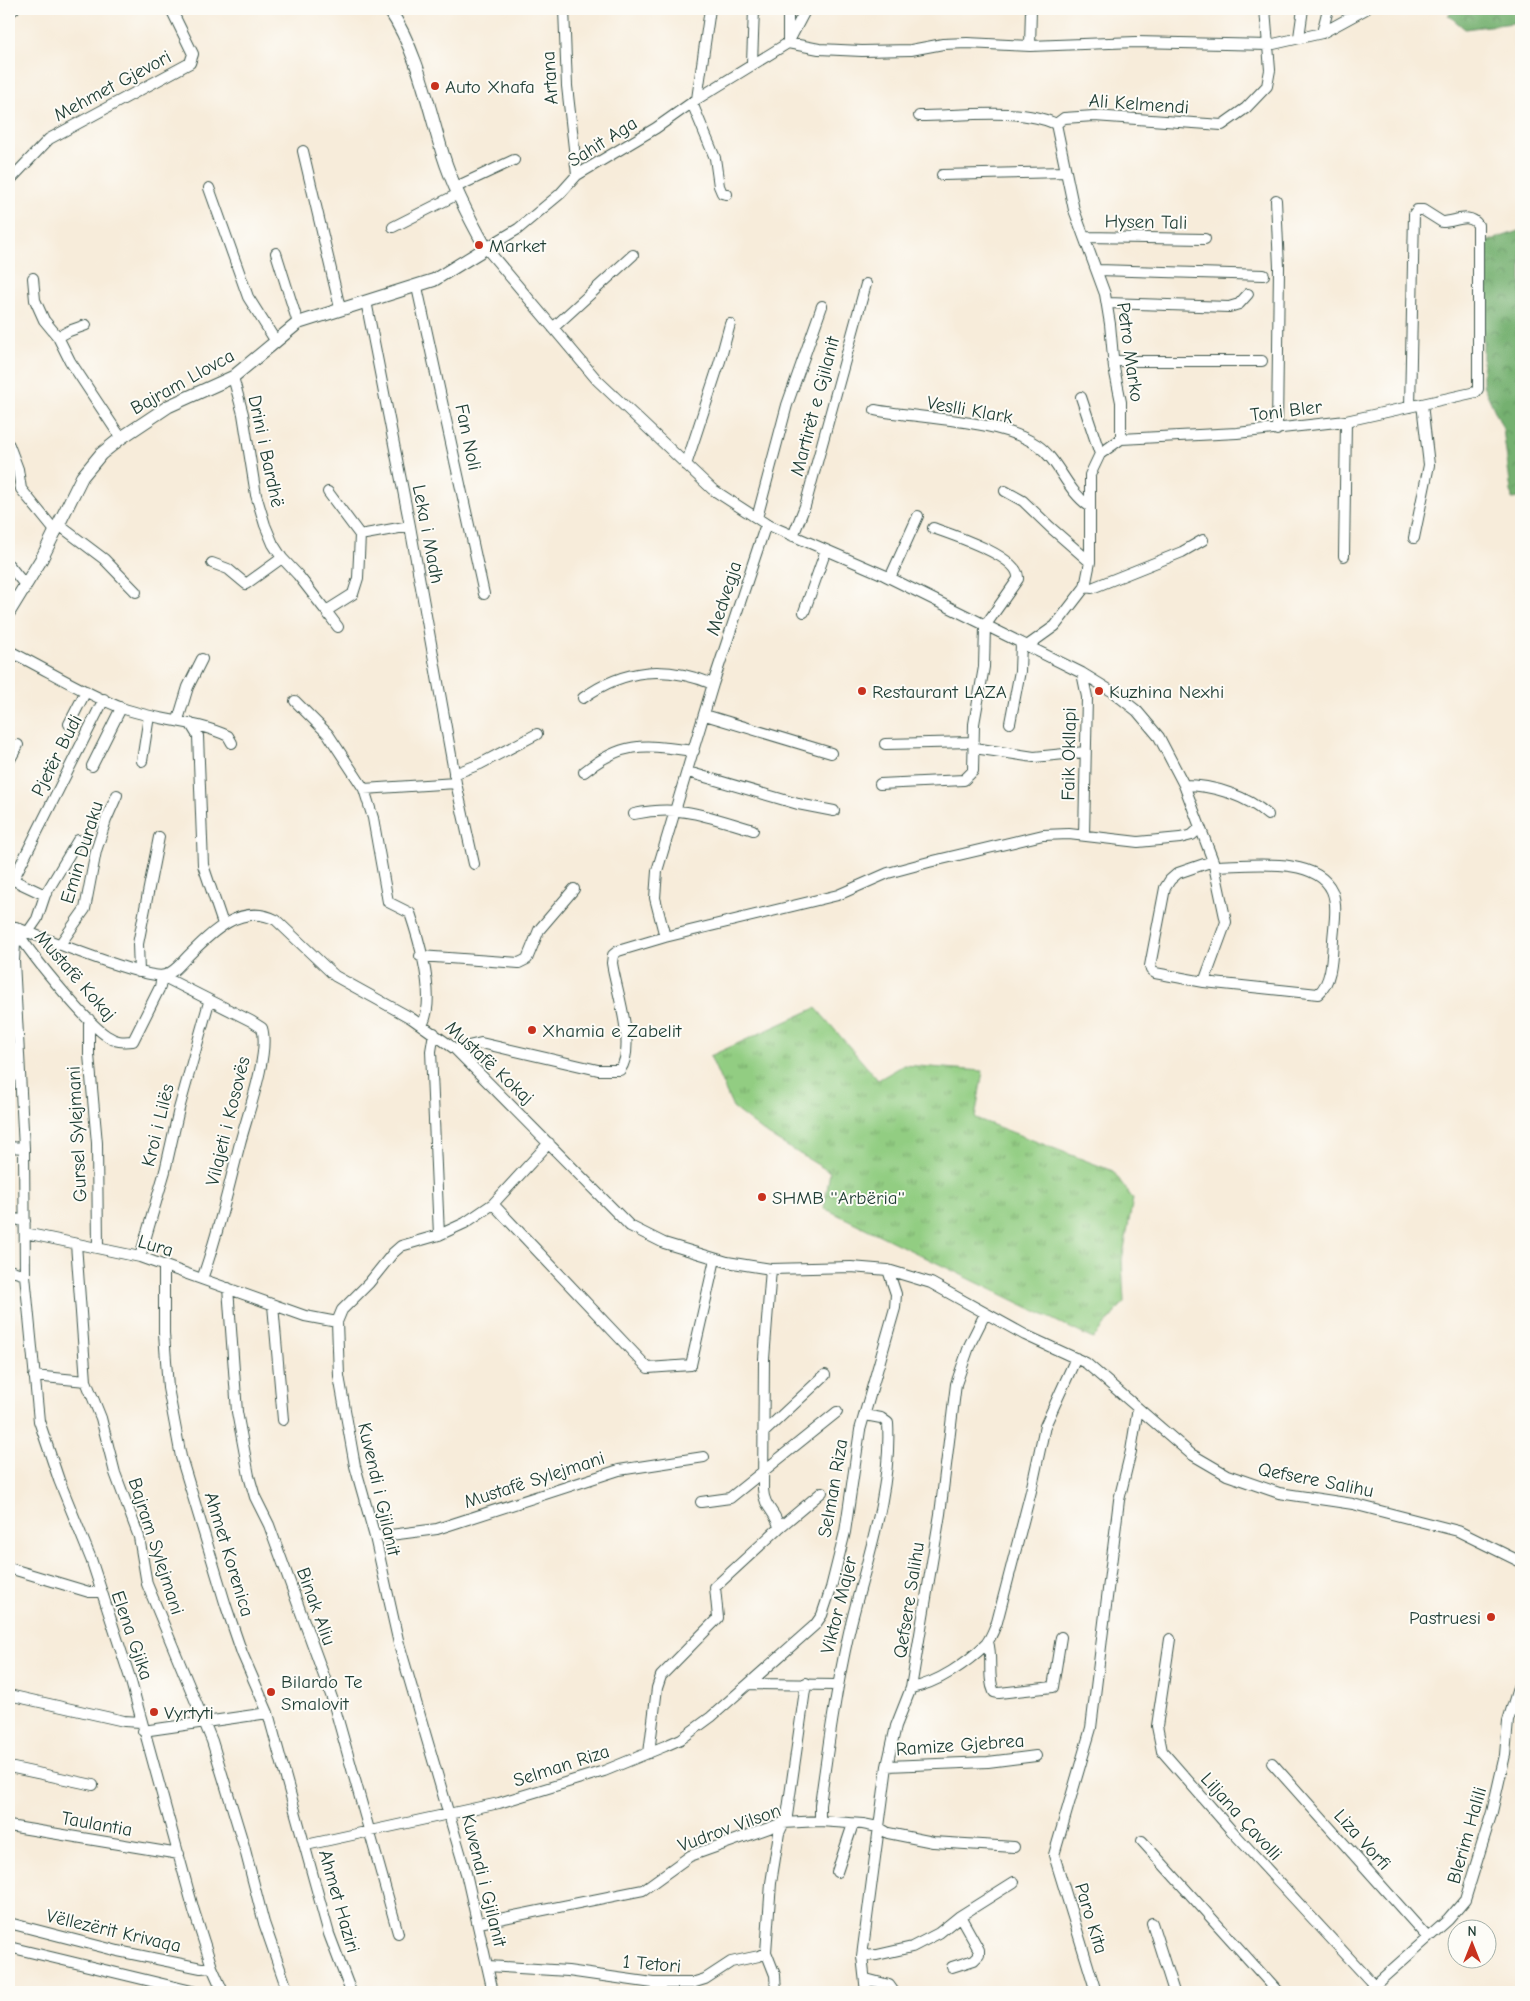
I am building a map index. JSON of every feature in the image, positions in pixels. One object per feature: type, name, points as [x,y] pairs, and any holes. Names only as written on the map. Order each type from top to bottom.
[{"type":"street","points":[[9,13],[14,9]]},
{"type":"street","name":"Mehmet Gjevori","points":[[9,181],[49,139],[190,63],[193,54],[171,9]]},
{"type":"street","points":[[389,9],[399,23],[409,47],[457,190],[486,248],[597,380],[686,465],[712,489],[766,524],[890,578],[1082,673],[1113,692],[1137,711],[1159,737],[1184,785],[1214,864],[1225,928],[1204,982]]},
{"type":"street","name":"Artana","points":[[564,9],[567,86],[578,175]]},
{"type":"street","points":[[710,9],[695,101],[715,158],[719,186],[722,193],[727,194]]},
{"type":"street","points":[[752,63],[754,9]]},
{"type":"street","points":[[788,9],[788,43]]},
{"type":"street","points":[[788,43],[806,9]]},
{"type":"street","points":[[1030,46],[1031,9]]},
{"type":"street","name":"Ali Kelmendi","points":[[1056,124],[1064,118],[1094,116],[1222,125],[1246,108],[1267,86],[1270,70],[1265,9]]},
{"type":"street","points":[[1299,37],[1303,9]]},
{"type":"street","points":[[1322,34],[1328,9]]},
{"type":"street","points":[[788,43],[820,49],[862,51],[912,50],[943,44],[967,43],[1030,46],[1128,42],[1269,45],[1299,37],[1322,34],[1366,9]]},
{"type":"street","name":"Sahit Aga","points":[[486,248],[518,229],[560,194],[578,175],[656,128],[752,63],[788,43]]},
{"type":"street","points":[[919,116],[1039,116],[1056,124]]},
{"type":"street","name":"Petro Marko","points":[[1056,124],[1074,210],[1098,270],[1107,303],[1113,361],[1121,402],[1121,439]]},
{"type":"street","points":[[304,150],[340,308]]},
{"type":"street","points":[[393,228],[457,190],[514,160]]},
{"type":"street","points":[[942,175],[1065,172]]},
{"type":"street","points":[[209,188],[248,297],[275,340]]},
{"type":"street","points":[[1276,200],[1279,267],[1276,430]]},
{"type":"street","points":[[1346,421],[1410,407],[1476,392],[1479,385],[1478,225],[1471,219],[1460,218],[1442,222],[1423,210],[1417,210],[1414,214],[1410,407]]},
{"type":"street","name":"Hysen Tali","points":[[1086,237],[1205,239]]},
{"type":"street","name":"Bajram Llovca","points":[[9,612],[42,558],[82,477],[101,454],[121,438],[169,406],[233,377],[248,366],[275,340],[298,323],[340,308],[434,280],[486,248]]},
{"type":"street","points":[[276,253],[298,323]]},
{"type":"street","points":[[553,328],[633,255]]},
{"type":"street","points":[[1098,270],[1264,275]]},
{"type":"street","points":[[33,278],[35,300],[44,320],[58,337],[70,361],[121,438]]},
{"type":"street","name":"Martirët e Gjilanit","points":[[793,536],[805,506],[866,284]]},
{"type":"street","name":"Fan Noli","points":[[417,286],[484,594]]},
{"type":"street","points":[[1107,303],[1229,307],[1239,304],[1248,294]]},
{"type":"street","name":"Leka i Madh","points":[[366,300],[410,526],[455,778],[474,864]]},
{"type":"street","points":[[757,518],[787,405],[822,306]]},
{"type":"street","points":[[686,465],[730,324]]},
{"type":"street","points":[[58,337],[69,330],[86,326]]},
{"type":"street","points":[[1113,361],[1262,361]]},
{"type":"street","name":"Drini i Bardhë","points":[[233,377],[243,414],[256,494],[273,544],[282,558],[298,575],[338,627]]},
{"type":"street","points":[[1081,397],[1100,454]]},
{"type":"street","points":[[1414,538],[1429,465],[1422,404]]},
{"type":"street","name":"Veslli Klark","points":[[875,410],[958,422],[1024,437],[1038,446],[1052,460],[1066,483],[1089,506]]},
{"type":"street","name":"Toni Bler","points":[[1121,439],[1276,430],[1346,421],[1344,556]]},
{"type":"street","points":[[1010,723],[1024,645],[1055,626],[1085,588],[1090,562],[1090,475],[1100,454],[1121,439]]},
{"type":"street","points":[[9,446],[18,469],[22,489],[58,528],[104,559],[136,592]]},
{"type":"street","points":[[1005,491],[1024,501],[1090,562]]},
{"type":"street","points":[[326,611],[353,594],[358,572],[360,535],[328,492]]},
{"type":"street","points":[[890,578],[918,516]]},
{"type":"street","name":"Medvegja","points":[[665,937],[655,898],[657,871],[706,715],[713,684],[766,524]]},
{"type":"street","points":[[360,535],[410,526]]},
{"type":"street","points":[[880,784],[964,780],[973,771],[974,745],[984,666],[985,626],[1012,588],[1019,574],[1007,560],[968,541],[933,528]]},
{"type":"street","points":[[1085,588],[1092,588],[1174,555],[1203,540]]},
{"type":"street","points":[[804,612],[826,550]]},
{"type":"street","points":[[212,563],[228,569],[246,584],[282,558]]},
{"type":"street","points":[[9,565],[25,585]]},
{"type":"street","points":[[9,651],[121,708],[149,716],[198,724],[228,736],[232,743]]},
{"type":"street","points":[[178,720],[188,687],[202,659]]},
{"type":"street","points":[[583,698],[600,686],[619,677],[642,672],[669,672],[694,676],[713,684]]},
{"type":"street","name":"Faik Okllapi","points":[[1082,673],[1087,697],[1084,835]]},
{"type":"street","points":[[69,724],[86,690]]},
{"type":"street","name":"Pjetër Budi","points":[[11,879],[104,700]]},
{"type":"street","points":[[295,701],[328,734],[364,789],[374,818],[388,902],[410,913],[426,982],[428,1004],[426,1017],[422,1024]]},
{"type":"street","points":[[92,766],[121,708]]},
{"type":"street","points":[[706,715],[831,753]]},
{"type":"street","points":[[142,761],[149,716]]},
{"type":"street","points":[[190,723],[198,736],[203,865],[223,924]]},
{"type":"street","points":[[364,789],[455,778],[537,734]]},
{"type":"street","points":[[884,744],[974,745],[1034,757],[1085,752]]},
{"type":"street","points":[[9,762],[18,745]]},
{"type":"street","points":[[584,772],[602,758],[625,748],[646,746],[694,751]]},
{"type":"street","points":[[688,772],[798,804],[834,811]]},
{"type":"street","points":[[1184,785],[1200,785],[1220,790],[1254,804],[1268,815]]},
{"type":"street","name":"Emin Duraku","points":[[61,943],[85,909],[96,851],[106,820],[117,795]]},
{"type":"street","points":[[634,814],[657,810],[677,810],[691,812],[753,830]]},
{"type":"street","points":[[455,1049],[481,1043],[598,1070],[620,1070],[625,1064],[627,1047],[614,981],[613,955],[618,951],[665,937],[838,895],[888,873],[1043,835],[1084,835],[1138,842],[1192,835],[1200,828]]},
{"type":"street","points":[[139,972],[138,944],[159,836]]},
{"type":"street","name":"Mustafë Kokaj","points":[[28,932],[37,919],[45,895],[78,840]]},
{"type":"street","points":[[1214,864],[1303,868],[1323,878],[1332,891],[1335,906],[1332,965],[1322,991],[1318,994],[1204,982],[1155,973],[1150,966],[1165,888],[1170,880],[1178,874],[1214,864]]},
{"type":"street","points":[[11,879],[45,895]]},
{"type":"street","points":[[420,956],[519,963],[527,959],[539,930],[574,889]]},
{"type":"street","name":"Mustafë Kokaj","points":[[162,976],[172,972],[204,939],[223,924],[249,915],[266,915],[271,917],[335,976],[422,1024],[455,1049],[630,1226],[664,1243],[715,1259],[771,1269]]},
{"type":"street","name":"Mustafë Kokaj","points":[[12,926],[21,941],[89,1019],[105,1035],[118,1042],[133,1041],[160,987],[162,976]]},
{"type":"street","name":"Mustafë Kokaj","points":[[12,926],[139,972],[162,976],[209,1002]]},
{"type":"street","name":"Elena Gjika","points":[[12,926],[14,961],[13,1045],[20,1075],[24,1148],[25,1275],[39,1421],[59,1480],[91,1560],[130,1678],[142,1727],[212,1967],[223,1992]]},
{"type":"street","name":"Kroi i Lilës","points":[[140,1258],[162,1180],[178,1109],[209,1002]]},
{"type":"street","name":"Vilajeti i Kosovës","points":[[202,1279],[216,1240],[253,1097],[264,1035],[262,1028],[251,1021],[209,1002]]},
{"type":"street","name":"Gursel Sylejmani","points":[[89,1019],[89,1055],[97,1143],[98,1248]]},
{"type":"street","points":[[434,1033],[431,1051],[439,1234]]},
{"type":"street","points":[[9,1076],[20,1075]]},
{"type":"street","points":[[337,1322],[342,1310],[369,1283],[401,1246],[439,1234],[465,1223],[493,1204],[549,1143]]},
{"type":"street","points":[[9,1147],[24,1148]]},
{"type":"street","points":[[493,1204],[648,1368],[691,1365],[715,1259]]},
{"type":"street","points":[[9,1218],[24,1220]]},
{"type":"street","name":"Lura","points":[[25,1233],[164,1264],[304,1316],[337,1322]]},
{"type":"street","name":"Bajram Sylejmani","points":[[76,1244],[86,1381],[101,1418],[115,1473],[138,1537],[147,1584],[204,1722],[233,1808],[264,1923],[288,1992]]},
{"type":"street","name":"Ahmet Korenica","points":[[164,1264],[164,1333],[168,1388],[181,1457],[226,1606],[242,1653],[268,1713],[306,1845]]},
{"type":"street","name":"Qefsere Salihu","points":[[771,1269],[852,1267],[888,1270],[931,1284],[985,1314],[1076,1358],[1107,1380],[1191,1454],[1235,1478],[1279,1493],[1353,1504],[1458,1531],[1521,1562]]},
{"type":"street","points":[[771,1269],[764,1359],[764,1501],[778,1521],[779,1528]]},
{"type":"street","points":[[9,1270],[25,1275]]},
{"type":"street","name":"Selman Riza","points":[[450,1813],[499,1803],[604,1771],[680,1739],[750,1684],[815,1625],[822,1615],[845,1532],[856,1450],[895,1308],[896,1294],[888,1270]]},
{"type":"street","name":"Binak Aliu","points":[[228,1288],[237,1412],[249,1476],[255,1496],[269,1525],[332,1698],[398,1933]]},
{"type":"street","points":[[273,1305],[283,1420]]},
{"type":"street","name":"Qefsere Salihu","points":[[985,1314],[970,1344],[956,1384],[940,1514],[911,1688],[921,1686],[946,1674],[988,1642],[997,1622],[1031,1491],[1045,1426],[1076,1358]]},
{"type":"street","name":"Kuvendi i Gjilanit","points":[[337,1322],[339,1376],[355,1466],[375,1537],[399,1644],[450,1813],[479,1923],[493,1992]]},
{"type":"street","points":[[764,1433],[825,1375]]},
{"type":"street","points":[[34,1376],[86,1381]]},
{"type":"street","name":"Paro Kita","points":[[1096,1992],[1054,1855],[1090,1728],[1119,1500],[1131,1451],[1138,1408]]},
{"type":"street","points":[[701,1502],[730,1498],[837,1412]]},
{"type":"street","name":"Viktor Majer","points":[[820,1821],[820,1805],[837,1685],[872,1543],[885,1473],[888,1423],[881,1418],[865,1415]]},
{"type":"street","name":"Mustafë Sylejmani","points":[[375,1537],[437,1529],[619,1470],[704,1457]]},
{"type":"street","points":[[649,1753],[657,1688],[661,1676],[718,1618],[715,1587],[779,1528],[822,1492]]},
{"type":"street","points":[[9,1568],[89,1592],[100,1592]]},
{"type":"street","points":[[988,1642],[991,1652],[991,1687],[994,1692],[999,1693],[1053,1687],[1061,1637]]},
{"type":"street","name":"Liljana Çavolli","points":[[1170,1639],[1157,1726],[1162,1751],[1370,1989]]},
{"type":"street","name":"Blerim Halili","points":[[1370,1989],[1448,1920],[1465,1900],[1492,1812],[1505,1755],[1508,1720],[1521,1678]]},
{"type":"street","points":[[750,1684],[806,1683],[837,1685]]},
{"type":"street","points":[[776,1992],[775,1975],[766,1952],[771,1883],[779,1833],[787,1816],[806,1683]]},
{"type":"street","name":"Ramize Gjebrea","points":[[866,1992],[862,1956],[887,1766],[896,1726],[911,1688]]},
{"type":"street","points":[[9,1695],[124,1721],[142,1727],[204,1722],[268,1713]]},
{"type":"street","name":"Ramize Gjebrea","points":[[887,1766],[988,1762],[1036,1756]]},
{"type":"street","name":"Liza Vorfi","points":[[1272,1764],[1428,1938]]},
{"type":"street","points":[[9,1767],[93,1785]]},
{"type":"street","name":"Ahmet Haziri","points":[[351,1992],[329,1934],[306,1845],[450,1813]]},
{"type":"street","name":"Vudrov Vilson","points":[[479,1923],[642,1890],[690,1856],[784,1823],[820,1821],[878,1827]]},
{"type":"street","points":[[837,1872],[853,1824]]},
{"type":"street","name":"Taulantia","points":[[9,1826],[179,1854]]},
{"type":"street","points":[[878,1827],[888,1833],[933,1842],[1014,1848]]},
{"type":"street","points":[[1142,1841],[1278,1992]]},
{"type":"street","points":[[862,1956],[877,1955],[912,1947],[939,1933],[960,1916],[1014,1882]]},
{"type":"street","points":[[952,1967],[974,1960],[979,1955],[979,1950],[960,1916]]},
{"type":"street","name":"Vëllezërit Krivaqa","points":[[9,1923],[118,1951],[201,1968],[212,1967]]},
{"type":"street","points":[[1152,1923],[1174,1992]]},
{"type":"street","points":[[9,1947],[196,1992]]},
{"type":"street","name":"1 Tetori","points":[[488,1966],[568,1971],[653,1983],[692,1983],[705,1979],[731,1962],[759,1956],[766,1952]]},
{"type":"street","points":[[866,1979],[889,1985],[894,1992]]},
{"type":"green space","points":[[1456,9],[1521,9],[1521,22],[1465,29],[1448,15]]},
{"type":"green space","points":[[1521,230],[1521,498],[1512,499],[1503,429],[1483,385],[1483,243]]},
{"type":"green space","points":[[816,1008],[878,1080],[904,1065],[983,1071],[975,1118],[1113,1171],[1133,1199],[1122,1260],[1124,1302],[1093,1339],[824,1208],[830,1172],[768,1135],[733,1108],[710,1056]]},
{"type":"place","name":"Auto Xhafa","points":[[435,86]]},
{"type":"place","name":"Market","points":[[479,245]]},
{"type":"place","name":"Restaurant LAZA","points":[[862,691]]},
{"type":"place","name":"Kuzhina Nexhi","points":[[1099,691]]},
{"type":"place","name":"Xhamia e Zabelit","points":[[532,1030]]},
{"type":"place","name":"SHMB ''Arbëria''","points":[[762,1197]]},
{"type":"place","name":"Pastruesi","points":[[1491,1617]]},
{"type":"place","name":"Bilardo Te Smalovit","points":[[271,1692]]},
{"type":"place","name":"Vyrtyti","points":[[154,1712]]}]
